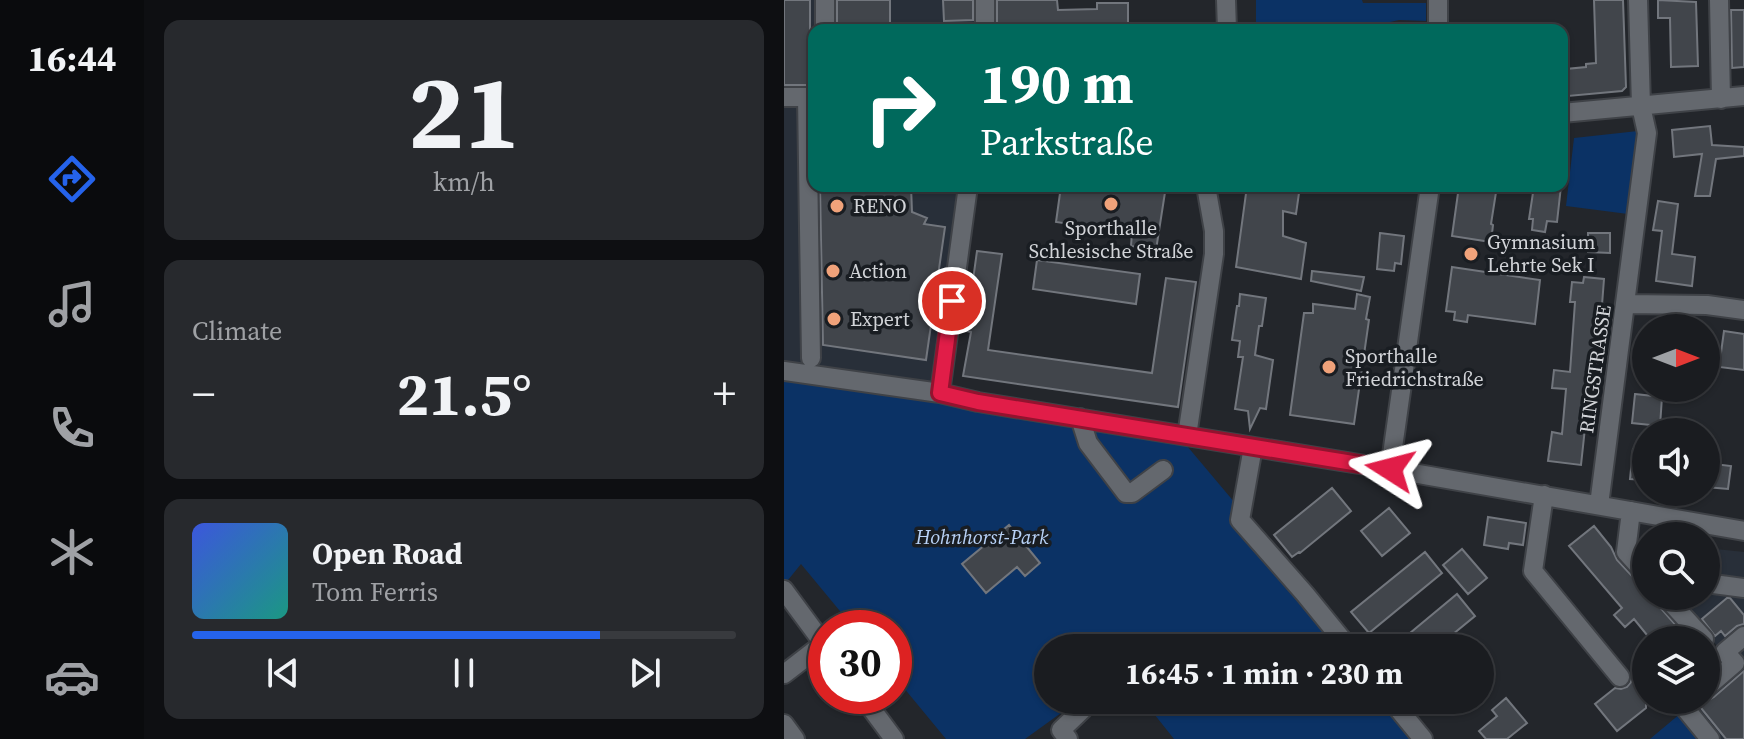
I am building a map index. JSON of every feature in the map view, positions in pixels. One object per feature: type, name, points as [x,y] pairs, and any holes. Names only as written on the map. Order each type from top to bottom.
[{"type":"street","points":[[825,0],[825,24]]},
{"type":"street","points":[[985,0],[985,24]]},
{"type":"street","points":[[1226,0],[1227,24]]},
{"type":"street","points":[[1438,0],[1438,24]]},
{"type":"street","name":"RINGSTRASSE","points":[[1599,505],[1647,133],[1641,106],[1638,0]]},
{"type":"street","points":[[1719,0],[1721,99]]},
{"type":"street","points":[[1568,112],[1744,96]]},
{"type":"street","points":[[784,97],[808,97]]},
{"type":"street","points":[[811,192],[811,358]]},
{"type":"street","points":[[940,393],[967,192]]},
{"type":"street","points":[[1187,436],[1214,254],[1214,231],[1207,192]]},
{"type":"street","points":[[1390,469],[1429,192]]},
{"type":"street","points":[[1626,304],[1707,305],[1744,310]]},
{"type":"street","points":[[784,371],[940,393],[1744,531]]},
{"type":"street","points":[[1080,418],[1088,443],[1126,493],[1132,493],[1163,470]]},
{"type":"street","points":[[1253,447],[1240,520],[1338,634]]},
{"type":"street","points":[[1544,495],[1533,571],[1620,677]]},
{"type":"street","points":[[1631,511],[1626,552],[1632,559]]},
{"type":"street","points":[[1720,585],[1744,588]]},
{"type":"street","points":[[784,590],[808,622]]},
{"type":"street","points":[[1678,610],[1692,626]]},
{"type":"street","points":[[1720,676],[1735,663],[1725,652],[1744,636]]},
{"type":"street","points":[[784,674],[808,657]]},
{"type":"street","points":[[875,714],[894,739]]},
{"type":"street","points":[[1068,739],[1061,730],[1078,714]]},
{"type":"street","points":[[1402,714],[1423,739]]},
{"type":"street","points":[[1690,714],[1710,739]]},
{"type":"street","points":[[784,724],[795,739]]},
{"type":"shaded area","points":[[784,0],[989,0],[989,24],[808,24],[808,192],[966,192],[931,400],[784,377]]},
{"type":"shaded area","points":[[1720,549],[1744,552],[1744,739],[1650,739],[1681,714],[1720,714],[1720,626],[1701,626],[1688,610],[1720,610]]},
{"type":"green space","points":[[1256,0],[1426,3],[1426,21],[1256,24]]},
{"type":"green space","points":[[1638,131],[1628,214],[1566,206],[1574,138]]},
{"type":"green space","name":"Hohnhorst-Park","points":[[784,377],[1182,440],[1345,634],[1034,634],[1034,714],[1060,714],[1025,739],[946,739],[912,698],[912,610],[839,610],[801,564],[784,585]]},
{"type":"green space","points":[[1154,714],[1413,714],[1434,739],[1174,739]]},
{"type":"green space","points":[[1682,714],[1702,739],[1650,739]]},
{"type":"building","points":[[784,0],[810,0],[808,85],[784,85]]},
{"type":"building","points":[[837,0],[890,0],[890,24],[837,24]]},
{"type":"building","points":[[943,0],[973,0],[973,20],[944,21]]},
{"type":"building","points":[[997,0],[1057,0],[1058,10],[1097,9],[1097,3],[1128,3],[1128,24],[997,24]]},
{"type":"building","points":[[1594,0],[1623,0],[1626,87],[1622,91],[1568,96],[1568,69],[1596,63]]},
{"type":"building","points":[[1658,0],[1696,2],[1698,66],[1671,67],[1670,18],[1658,18]]},
{"type":"building","points":[[1731,10],[1744,10],[1744,67],[1732,68]]},
{"type":"building","points":[[1710,126],[1712,145],[1744,147],[1744,156],[1716,159],[1710,196],[1695,196],[1702,154],[1674,157],[1672,130]]},
{"type":"building","points":[[820,192],[911,192],[912,212],[927,218],[924,224],[945,227],[926,360],[823,345]]},
{"type":"building","name":"Sporthalle Schlesische Straße","points":[[1060,192],[1165,192],[1156,250],[1131,246],[1132,233],[1056,222]]},
{"type":"building","points":[[1246,192],[1299,192],[1296,214],[1283,211],[1283,236],[1306,243],[1301,279],[1236,267]]},
{"type":"building","points":[[1458,192],[1496,192],[1491,242],[1452,236]]},
{"type":"building","points":[[1533,192],[1560,192],[1557,222],[1547,221],[1545,232],[1532,230],[1533,219],[1529,219]]},
{"type":"building","points":[[1658,201],[1678,204],[1672,254],[1695,257],[1692,286],[1656,281],[1662,231],[1653,230]]},
{"type":"building","points":[[1380,233],[1404,236],[1401,264],[1395,263],[1394,271],[1377,269]]},
{"type":"building","points":[[1588,233],[1610,233],[1610,253],[1588,252]]},
{"type":"building","points":[[977,251],[1002,254],[988,350],[1152,373],[1166,278],[1196,282],[1178,407],[963,376],[971,332],[966,331]]},
{"type":"building","points":[[1037,260],[1140,274],[1136,304],[1033,289]]},
{"type":"building","name":"Gymnasium Lehrte Sek I","points":[[1452,267],[1540,280],[1535,324],[1468,315],[1467,322],[1454,320],[1455,312],[1446,311]]},
{"type":"building","points":[[1312,271],[1364,277],[1361,291],[1311,281]]},
{"type":"building","points":[[1584,277],[1604,279],[1581,465],[1548,461],[1552,432],[1562,434],[1566,389],[1552,388],[1554,370],[1570,372],[1575,302],[1570,302],[1572,282],[1583,283]]},
{"type":"building","points":[[1240,294],[1266,298],[1255,355],[1273,360],[1266,409],[1260,408],[1250,429],[1248,411],[1235,409],[1243,357],[1238,357],[1240,341],[1232,340]]},
{"type":"building","name":"Sporthalle Friedrichstraße","points":[[1357,294],[1370,297],[1354,424],[1290,415],[1304,313],[1313,313],[1313,304],[1355,309]]},
{"type":"building","points":[[1724,331],[1744,334],[1744,370],[1720,367]]},
{"type":"building","points":[[1634,402],[1662,402],[1661,418],[1633,418]]},
{"type":"building","points":[[1720,465],[1731,466],[1728,489],[1720,488]]},
{"type":"building","points":[[1332,488],[1351,511],[1292,557],[1274,535]]},
{"type":"building","points":[[1389,508],[1410,533],[1382,556],[1361,531]]},
{"type":"building","points":[[1488,517],[1526,523],[1523,545],[1509,543],[1508,549],[1484,545]]},
{"type":"building","points":[[1009,525],[1040,563],[1025,576],[1017,567],[986,593],[962,564]]},
{"type":"building","points":[[1594,526],[1632,576],[1632,610],[1662,610],[1677,626],[1640,626],[1634,619],[1625,627],[1614,615],[1622,608],[1569,546]]},
{"type":"building","points":[[1462,549],[1487,578],[1468,594],[1443,565]]},
{"type":"building","points":[[1425,552],[1442,573],[1369,633],[1351,612]]},
{"type":"building","points":[[1457,594],[1475,616],[1453,634],[1409,634]]},
{"type":"building","points":[[1730,598],[1744,615],[1744,624],[1725,636],[1720,632],[1720,626],[1707,626],[1702,619],[1713,610],[1720,610],[1720,604]]},
{"type":"building","points":[[1744,671],[1744,739],[1726,739],[1706,714],[1720,714],[1720,692]]},
{"type":"building","points":[[1632,674],[1632,714],[1638,714],[1617,731],[1595,704],[1615,688],[1627,687]]},
{"type":"building","points":[[1506,698],[1527,723],[1507,739],[1486,739],[1479,731],[1497,716],[1494,708]]},
{"type":"place","name":"Sporthalle Schlesische Straße","points":[[1111,204]]},
{"type":"place","name":"RENO","points":[[837,206]]},
{"type":"place","name":"Gymnasium Lehrte Sek I","points":[[1471,254]]},
{"type":"place","name":"Action","points":[[833,271]]},
{"type":"place","name":"Expert","points":[[834,319]]},
{"type":"place","name":"Sporthalle Friedrichstraße","points":[[1329,367]]},
{"type":"route","points":[[952,301],[940,393],[978,402],[1390,469]]}]
